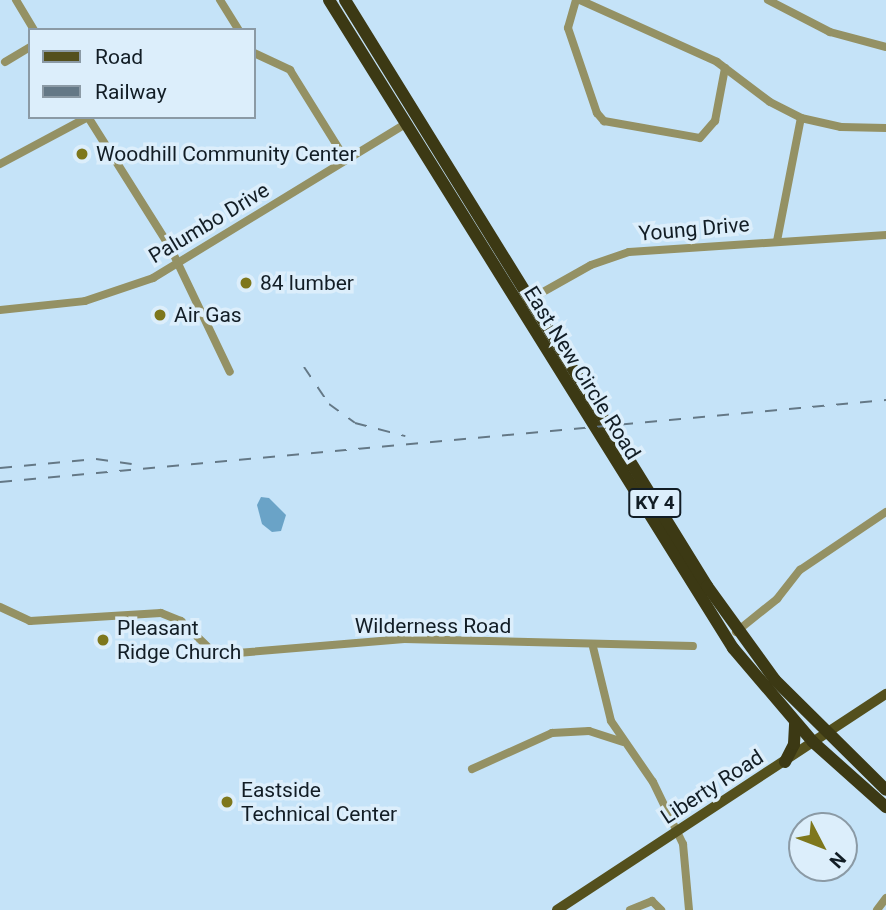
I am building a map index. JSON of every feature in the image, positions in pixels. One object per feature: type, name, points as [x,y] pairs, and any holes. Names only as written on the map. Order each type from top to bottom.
[{"type":"highway","name":"East New Circle Road","points":[[329,0],[411,120],[727,639],[795,723],[886,807]]},
{"type":"highway","name":"East New Circle Road","points":[[345,0],[411,120]]},
{"type":"highway","name":"East New Circle Road","points":[[524,303],[738,631],[775,680],[824,732],[886,790]]},
{"type":"highway","points":[[785,762],[794,744],[795,723]]},
{"type":"main road","name":"Liberty Road","points":[[557,910],[785,762],[824,732],[886,694]]},
{"type":"street","points":[[16,0],[33,28]]},
{"type":"street","points":[[220,0],[238,28]]},
{"type":"street","points":[[725,68],[715,121],[700,138],[604,121],[597,113],[568,28],[578,0],[725,68],[770,102],[801,118],[841,127],[886,128]]},
{"type":"street","points":[[768,0],[837,34],[886,47]]},
{"type":"street","points":[[5,62],[28,48]]},
{"type":"street","points":[[256,54],[290,70],[346,160]]},
{"type":"street","points":[[777,241],[801,118]]},
{"type":"street","points":[[0,164],[84,119]]},
{"type":"street","points":[[89,119],[178,264],[230,372]]},
{"type":"street","name":"Palumbo Drive","points":[[0,310],[112,294],[178,264],[411,120]]},
{"type":"street","name":"Young Drive","points":[[524,303],[591,265],[629,252],[886,235]]},
{"type":"street","points":[[727,639],[777,600],[800,570],[886,512]]},
{"type":"street","name":"Wilderness Road","points":[[0,607],[30,621],[161,612],[181,621],[212,651],[225,654],[403,639],[593,647],[693,646]]},
{"type":"street","points":[[593,647],[611,721],[624,744],[653,782],[682,844],[689,910]]},
{"type":"street","points":[[472,768],[552,733],[589,731],[624,744]]},
{"type":"street","points":[[877,910],[886,898]]},
{"type":"street","points":[[630,910],[652,901],[662,910]]},
{"type":"water","points":[[261,497],[269,498],[286,515],[281,531],[272,532],[262,524],[257,505]]},
{"type":"railway","points":[[304,367],[329,404],[355,423],[405,436]]},
{"type":"railway","points":[[0,482],[886,400]]},
{"type":"railway","points":[[0,468],[96,459],[132,464]]},
{"type":"place","name":"Woodhill Community Center","points":[[82,154]]},
{"type":"place","name":"84 lumber","points":[[246,283]]},
{"type":"place","name":"Air Gas","points":[[160,315]]},
{"type":"place","name":"Pleasant Ridge Church","points":[[103,640]]},
{"type":"place","name":"Eastside Technical Center","points":[[227,802]]}]
